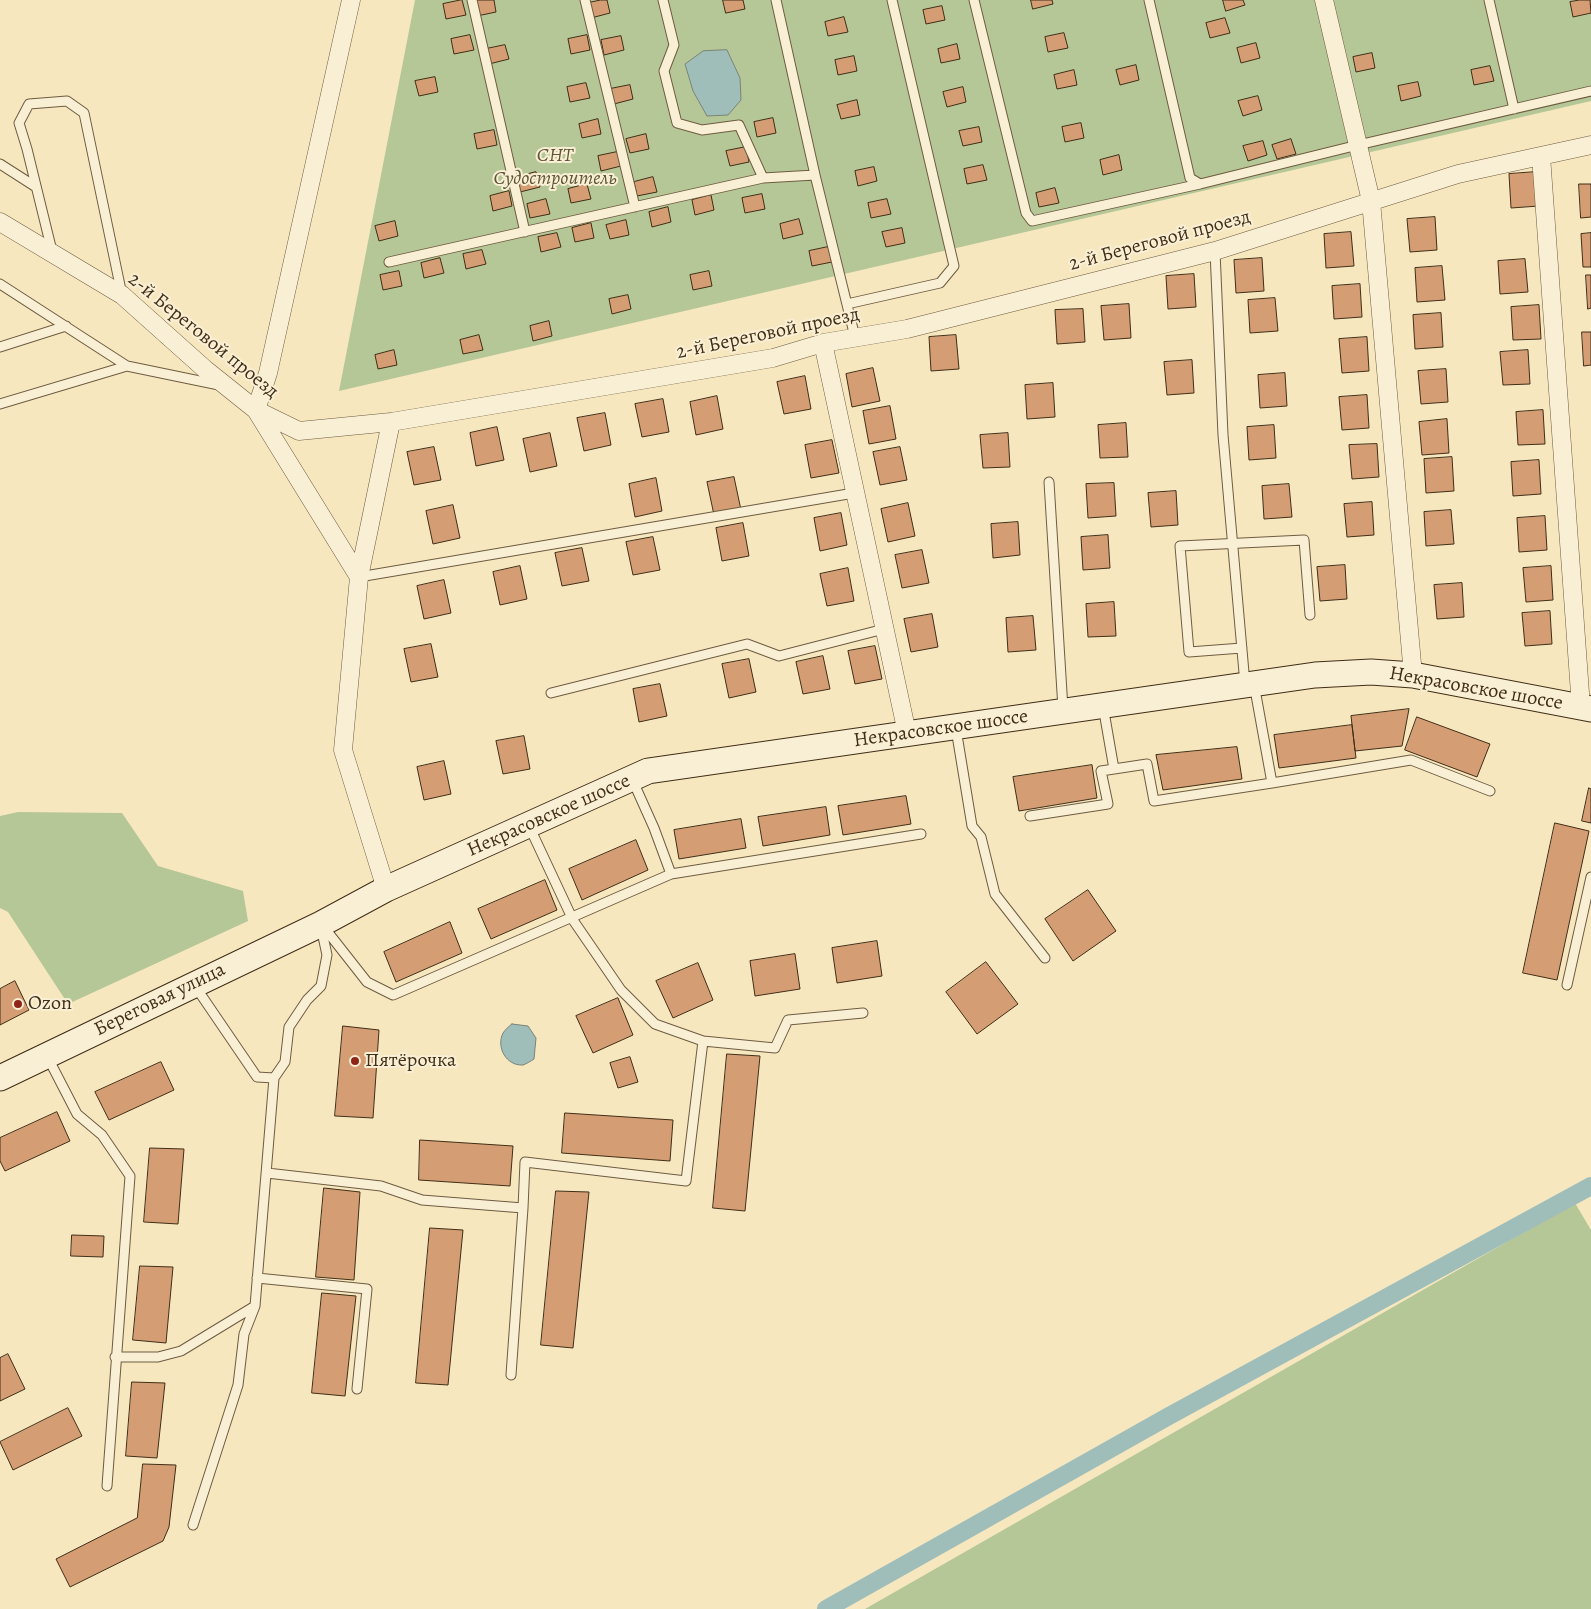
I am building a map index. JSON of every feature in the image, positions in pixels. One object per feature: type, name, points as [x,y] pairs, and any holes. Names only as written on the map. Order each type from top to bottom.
[{"type":"main road","name":"Некрасовское шоссе","points":[[321,924],[386,889],[648,772],[1316,675],[1371,672],[1412,675],[1586,708]]},
{"type":"main road","name":"Береговая улица","points":[[0,1078],[321,924]]},
{"type":"street","points":[[351,0],[268,373],[256,410],[358,577]]},
{"type":"street","points":[[1324,0],[1371,201],[1412,675]]},
{"type":"street","name":"2-й Береговой проезд","points":[[0,222],[122,295],[226,387],[256,410],[299,431],[391,422],[773,358],[823,343],[907,329],[1215,251],[1458,174],[1591,145]]},
{"type":"street","points":[[1541,156],[1586,708]]},
{"type":"street","points":[[823,343],[907,734]]},
{"type":"street","points":[[386,889],[343,750],[358,577],[391,422]]},
{"type":"lane","points":[[472,0],[525,232]]},
{"type":"lane","points":[[585,0],[635,207]]},
{"type":"lane","points":[[664,0],[674,45],[664,71],[677,123],[702,130],[739,125],[763,178]]},
{"type":"lane","points":[[776,0],[815,175],[855,337]]},
{"type":"lane","points":[[847,304],[940,283],[954,266],[892,0]]},
{"type":"lane","points":[[974,0],[1026,213],[1032,221],[1200,184],[1591,91]]},
{"type":"lane","points":[[1149,0],[1190,178],[1200,184]]},
{"type":"lane","points":[[1489,0],[1514,109]]},
{"type":"lane","points":[[52,254],[19,123],[29,104],[67,101],[84,113],[122,295]]},
{"type":"lane","points":[[0,164],[36,187]]},
{"type":"lane","points":[[389,262],[763,178],[815,175]]},
{"type":"lane","points":[[1215,251],[1223,435],[1242,648],[1272,783]]},
{"type":"lane","points":[[1,286],[127,366],[226,387]]},
{"type":"lane","points":[[0,347],[66,326]]},
{"type":"lane","points":[[0,404],[127,366]]},
{"type":"lane","points":[[1049,482],[1063,711]]},
{"type":"lane","points":[[358,577],[854,493]]},
{"type":"lane","points":[[1242,648],[1189,652],[1180,546],[1304,540],[1310,615]]},
{"type":"lane","points":[[551,692],[747,644],[780,656],[884,629]]},
{"type":"lane","points":[[1103,706],[1114,769]]},
{"type":"lane","points":[[956,726],[972,826],[980,838],[995,894],[1046,958]]},
{"type":"lane","points":[[1030,816],[1108,804],[1101,771],[1148,764],[1154,801],[1411,760],[1490,791]]},
{"type":"lane","points":[[632,779],[654,828],[670,874]]},
{"type":"lane","points":[[528,826],[571,916],[621,990],[655,1024],[703,1041],[775,1048],[788,1020],[863,1013]]},
{"type":"lane","points":[[321,924],[367,982],[393,995],[670,874],[921,834]]},
{"type":"lane","points":[[1567,985],[1591,877]]},
{"type":"lane","points":[[193,1525],[238,1385],[244,1334],[255,1306],[274,1078],[285,1062],[289,1027],[307,1000],[321,986],[327,955],[321,924]]},
{"type":"lane","points":[[194,984],[257,1077],[274,1078]]},
{"type":"lane","points":[[511,1375],[525,1162],[686,1181],[703,1041]]},
{"type":"lane","points":[[46,1056],[77,1114],[102,1135],[130,1176],[115,1357],[107,1486]]},
{"type":"lane","points":[[267,1173],[381,1186],[422,1200],[523,1208]]},
{"type":"lane","points":[[257,1278],[367,1289],[357,1390]]},
{"type":"lane","points":[[115,1357],[158,1357],[181,1351],[255,1306]]},
{"type":"green space","name":"СНТ Судостроитель","points":[[415,0],[1591,0],[1591,101],[339,391]]},
{"type":"green space","points":[[18,812],[122,813],[158,866],[243,891],[248,921],[68,1004],[8,912],[0,908],[0,816]]},
{"type":"green space","points":[[1575,1203],[1591,1230],[1591,1609],[865,1609]]},
{"type":"water","points":[[727,50],[740,78],[741,100],[728,115],[707,116],[693,91],[685,64],[703,51]]},
{"type":"water","points":[[512,1024],[528,1026],[536,1038],[534,1059],[523,1065],[507,1059],[502,1050],[501,1038],[503,1033]]},
{"type":"building","points":[[462,0],[466,15],[446,19],[443,4]]},
{"type":"building","points":[[494,0],[496,12],[477,16],[474,1]]},
{"type":"building","points":[[607,0],[610,13],[591,18],[588,3]]},
{"type":"building","points":[[723,0],[743,0],[745,9],[726,13]]},
{"type":"building","points":[[1031,0],[1052,0],[1053,4],[1033,9]]},
{"type":"building","points":[[1223,0],[1243,0],[1245,5],[1226,11]]},
{"type":"building","points":[[1590,0],[1591,13],[1573,17],[1570,2]]},
{"type":"building","points":[[942,6],[945,20],[926,24],[923,10]]},
{"type":"building","points":[[844,17],[848,32],[828,36],[825,22]]},
{"type":"building","points":[[1225,18],[1230,33],[1210,38],[1206,23]]},
{"type":"building","points":[[1064,33],[1068,48],[1048,52],[1045,37]]},
{"type":"building","points":[[470,35],[474,50],[454,54],[451,39]]},
{"type":"building","points":[[587,35],[590,50],[571,54],[568,39]]},
{"type":"building","points":[[621,36],[624,50],[604,55],[601,40]]},
{"type":"building","points":[[1256,43],[1260,58],[1241,63],[1237,48]]},
{"type":"building","points":[[957,44],[960,59],[941,63],[938,49]]},
{"type":"building","points":[[505,45],[509,59],[489,64],[486,49]]},
{"type":"building","points":[[1372,53],[1375,68],[1356,72],[1353,57]]},
{"type":"building","points":[[854,56],[857,71],[838,75],[835,60]]},
{"type":"building","points":[[1136,65],[1139,80],[1120,85],[1116,70]]},
{"type":"building","points":[[1490,66],[1494,81],[1474,85],[1471,70]]},
{"type":"building","points":[[1074,70],[1077,85],[1057,89],[1054,75]]},
{"type":"building","points":[[435,77],[438,92],[419,96],[415,81]]},
{"type":"building","points":[[1418,82],[1421,96],[1401,101],[1398,86]]},
{"type":"building","points":[[586,83],[590,98],[570,102],[567,87]]},
{"type":"building","points":[[630,85],[633,99],[614,104],[610,89]]},
{"type":"building","points":[[963,87],[966,102],[947,107],[943,92]]},
{"type":"building","points":[[1258,96],[1262,110],[1243,116],[1238,101]]},
{"type":"building","points":[[857,100],[860,115],[841,119],[837,105]]},
{"type":"building","points":[[773,118],[776,133],[757,137],[754,122]]},
{"type":"building","points":[[598,119],[601,134],[582,138],[579,124]]},
{"type":"building","points":[[1081,123],[1084,138],[1065,142],[1062,127]]},
{"type":"building","points":[[979,127],[982,142],[963,146],[959,131]]},
{"type":"building","points":[[494,130],[497,145],[477,149],[474,134]]},
{"type":"building","points":[[646,134],[649,149],[630,153],[626,139]]},
{"type":"building","points":[[1291,139],[1296,154],[1277,159],[1272,145]]},
{"type":"building","points":[[1263,141],[1267,155],[1248,161],[1243,146]]},
{"type":"building","points":[[746,147],[749,162],[730,166],[726,151]]},
{"type":"building","points":[[617,152],[621,166],[601,171],[598,156]]},
{"type":"building","points":[[1119,155],[1122,170],[1103,175],[1100,160]]},
{"type":"building","points":[[983,165],[987,180],[967,184],[964,169]]},
{"type":"building","points":[[874,167],[877,181],[858,186],[855,171]]},
{"type":"building","points":[[536,172],[540,187],[520,192],[517,177]]},
{"type":"building","points":[[1536,172],[1539,206],[1511,208],[1509,174]]},
{"type":"building","points":[[653,177],[657,192],[637,196],[634,182]]},
{"type":"building","points":[[587,184],[591,199],[571,203],[568,189]]},
{"type":"building","points":[[1579,184],[1591,184],[1591,217],[1581,218]]},
{"type":"building","points":[[1055,188],[1059,203],[1039,207],[1036,193]]},
{"type":"building","points":[[509,191],[512,206],[493,211],[490,196]]},
{"type":"building","points":[[762,194],[765,209],[745,213],[742,198]]},
{"type":"building","points":[[711,195],[714,210],[695,215],[692,200]]},
{"type":"building","points":[[546,199],[550,214],[530,218],[527,204]]},
{"type":"building","points":[[887,199],[891,214],[871,218],[868,203]]},
{"type":"building","points":[[668,207],[671,222],[652,227],[649,212]]},
{"type":"building","points":[[1435,217],[1437,250],[1410,252],[1407,219]]},
{"type":"building","points":[[799,219],[803,234],[783,239],[780,224]]},
{"type":"building","points":[[626,220],[629,235],[610,239],[606,225]]},
{"type":"building","points":[[395,221],[398,236],[379,241],[375,226]]},
{"type":"building","points":[[591,223],[594,238],[575,242],[572,228]]},
{"type":"building","points":[[902,228],[905,243],[886,247],[882,232]]},
{"type":"building","points":[[1351,232],[1354,266],[1326,268],[1324,234]]},
{"type":"building","points":[[557,233],[561,247],[541,252],[538,237]]},
{"type":"building","points":[[1591,233],[1591,267],[1583,267],[1581,234]]},
{"type":"building","points":[[828,247],[832,262],[812,266],[809,251]]},
{"type":"building","points":[[482,250],[486,264],[466,269],[463,254]]},
{"type":"building","points":[[440,258],[444,273],[424,278],[421,263]]},
{"type":"building","points":[[1262,258],[1264,291],[1236,293],[1234,260]]},
{"type":"building","points":[[1525,259],[1528,292],[1500,294],[1498,261]]},
{"type":"building","points":[[1442,266],[1445,300],[1417,302],[1415,268]]},
{"type":"building","points":[[399,271],[402,286],[383,290],[380,275]]},
{"type":"building","points":[[709,271],[712,286],[693,290],[690,275]]},
{"type":"building","points":[[1194,274],[1196,307],[1168,309],[1166,276]]},
{"type":"building","points":[[1586,275],[1591,275],[1591,308],[1588,309]]},
{"type":"building","points":[[1360,284],[1362,317],[1334,319],[1332,286]]},
{"type":"building","points":[[628,295],[631,309],[612,314],[609,299]]},
{"type":"building","points":[[1275,298],[1278,331],[1250,333],[1248,300]]},
{"type":"building","points":[[1129,304],[1131,338],[1104,340],[1101,306]]},
{"type":"building","points":[[1539,305],[1541,339],[1513,340],[1511,307]]},
{"type":"building","points":[[1083,309],[1085,342],[1057,344],[1055,310]]},
{"type":"building","points":[[1441,313],[1443,347],[1415,349],[1413,315]]},
{"type":"building","points":[[549,321],[552,336],[533,341],[530,326]]},
{"type":"building","points":[[1582,332],[1591,332],[1591,365],[1584,366]]},
{"type":"building","points":[[479,335],[483,350],[463,354],[460,340]]},
{"type":"building","points":[[956,335],[959,369],[931,371],[929,337]]},
{"type":"building","points":[[1367,337],[1369,371],[1342,373],[1339,339]]},
{"type":"building","points":[[394,350],[397,365],[378,369],[375,355]]},
{"type":"building","points":[[1528,350],[1530,384],[1503,385],[1500,352]]},
{"type":"building","points":[[1192,360],[1194,393],[1167,395],[1164,362]]},
{"type":"building","points":[[873,368],[880,401],[852,407],[846,374]]},
{"type":"building","points":[[1446,369],[1448,402],[1421,404],[1418,371]]},
{"type":"building","points":[[1285,373],[1287,406],[1260,408],[1258,375]]},
{"type":"building","points":[[805,376],[811,409],[784,414],[777,382]]},
{"type":"building","points":[[1053,383],[1055,417],[1027,419],[1025,385]]},
{"type":"building","points":[[1367,395],[1369,428],[1342,430],[1339,397]]},
{"type":"building","points":[[717,396],[723,429],[696,435],[690,402]]},
{"type":"building","points":[[663,399],[669,432],[642,437],[635,404]]},
{"type":"building","points":[[890,406],[896,439],[869,444],[863,411]]},
{"type":"building","points":[[1543,410],[1545,444],[1518,445],[1516,412]]},
{"type":"building","points":[[605,413],[611,445],[584,451],[577,418]]},
{"type":"building","points":[[1447,419],[1449,453],[1422,455],[1419,422]]},
{"type":"building","points":[[1126,423],[1128,457],[1100,458],[1098,425]]},
{"type":"building","points":[[1274,425],[1276,458],[1249,460],[1247,427]]},
{"type":"building","points":[[497,427],[504,460],[476,466],[470,433]]},
{"type":"building","points":[[550,433],[557,466],[530,472],[523,439]]},
{"type":"building","points":[[1008,433],[1010,467],[983,468],[980,435]]},
{"type":"building","points":[[832,440],[839,473],[811,478],[805,445]]},
{"type":"building","points":[[1377,444],[1379,477],[1352,479],[1349,445]]},
{"type":"building","points":[[434,447],[441,480],[414,485],[407,452]]},
{"type":"building","points":[[900,447],[907,480],[880,485],[873,452]]},
{"type":"building","points":[[1452,457],[1454,491],[1426,493],[1424,459]]},
{"type":"building","points":[[1539,460],[1541,494],[1513,496],[1511,462]]},
{"type":"building","points":[[734,477],[741,510],[714,515],[707,482]]},
{"type":"building","points":[[656,478],[662,511],[635,517],[629,484]]},
{"type":"building","points":[[1114,483],[1116,516],[1088,518],[1086,484]]},
{"type":"building","points":[[1289,484],[1292,517],[1264,519],[1262,486]]},
{"type":"building","points":[[1176,491],[1178,525],[1151,527],[1148,493]]},
{"type":"building","points":[[1372,502],[1374,535],[1347,537],[1344,504]]},
{"type":"building","points":[[908,503],[915,536],[888,542],[881,509]]},
{"type":"building","points":[[453,505],[460,538],[433,544],[426,511]]},
{"type":"building","points":[[1451,510],[1454,544],[1426,546],[1424,512]]},
{"type":"building","points":[[841,513],[847,545],[820,551],[814,518]]},
{"type":"building","points":[[1545,516],[1547,550],[1519,552],[1517,518]]},
{"type":"building","points":[[1018,522],[1020,555],[993,558],[991,524]]},
{"type":"building","points":[[743,523],[749,556],[722,561],[716,528]]},
{"type":"building","points":[[1108,535],[1110,568],[1083,570],[1081,537]]},
{"type":"building","points":[[653,537],[660,570],[633,575],[626,542]]},
{"type":"building","points":[[582,548],[589,581],[562,586],[555,553]]},
{"type":"building","points":[[922,550],[929,583],[902,588],[895,555]]},
{"type":"building","points":[[1345,565],[1347,599],[1320,601],[1317,567]]},
{"type":"building","points":[[520,566],[527,599],[500,605],[493,572]]},
{"type":"building","points":[[1551,566],[1553,600],[1526,602],[1523,568]]},
{"type":"building","points":[[848,568],[854,601],[827,606],[820,574]]},
{"type":"building","points":[[444,580],[451,613],[424,619],[417,586]]},
{"type":"building","points":[[1462,583],[1464,617],[1437,619],[1434,585]]},
{"type":"building","points":[[1114,602],[1116,636],[1088,637],[1086,604]]},
{"type":"building","points":[[1550,611],[1552,644],[1525,646],[1522,613]]},
{"type":"building","points":[[932,614],[938,647],[911,652],[904,619]]},
{"type":"building","points":[[1033,616],[1036,650],[1008,652],[1006,618]]},
{"type":"building","points":[[431,644],[438,677],[411,682],[404,649]]},
{"type":"building","points":[[875,646],[882,679],[855,684],[848,651]]},
{"type":"building","points":[[823,656],[830,689],[803,694],[796,662]]},
{"type":"building","points":[[749,659],[756,692],[729,698],[722,664]]},
{"type":"building","points":[[660,684],[667,716],[639,722],[633,689]]},
{"type":"building","points":[[1409,709],[1402,746],[1355,751],[1351,716]]},
{"type":"building","points":[[1417,717],[1490,744],[1477,777],[1405,750]]},
{"type":"building","points":[[1352,725],[1356,758],[1279,768],[1274,735]]},
{"type":"building","points":[[524,736],[530,769],[503,774],[496,741]]},
{"type":"building","points":[[1237,747],[1242,779],[1163,790],[1156,755]]},
{"type":"building","points":[[444,761],[451,794],[424,800],[417,767]]},
{"type":"building","points":[[1092,765],[1097,798],[1019,811],[1013,777]]},
{"type":"building","points":[[1589,788],[1591,789],[1591,823],[1582,821]]},
{"type":"building","points":[[906,796],[911,824],[843,835],[838,806]]},
{"type":"building","points":[[826,807],[830,835],[763,846],[758,817]]},
{"type":"building","points":[[741,819],[746,848],[679,859],[674,830]]},
{"type":"building","points":[[1555,823],[1589,831],[1557,980],[1523,973]]},
{"type":"building","points":[[636,840],[648,870],[582,900],[569,869]]},
{"type":"building","points":[[545,880],[557,910],[491,939],[478,909]]},
{"type":"building","points":[[1088,890],[1116,931],[1073,961],[1045,919]]},
{"type":"building","points":[[450,922],[462,953],[396,982],[384,952]]},
{"type":"building","points":[[877,941],[882,976],[837,983],[832,948]]},
{"type":"building","points":[[795,954],[800,989],[755,996],[750,961]]},
{"type":"building","points":[[986,962],[1018,1004],[977,1034],[946,992]]},
{"type":"building","points":[[698,963],[713,1000],[673,1018],[656,981]]},
{"type":"building","points":[[15,981],[29,1010],[0,1025],[0,989]]},
{"type":"building","points":[[618,998],[633,1035],[593,1053],[576,1016]]},
{"type":"building","points":[[343,1026],[379,1030],[373,1118],[335,1116]]},
{"type":"building","points":[[727,1054],[760,1056],[745,1211],[713,1208]]},
{"type":"building","points":[[630,1057],[638,1082],[618,1088],[610,1063]]},
{"type":"building","points":[[161,1062],[174,1090],[109,1120],[95,1092]]},
{"type":"building","points":[[57,1112],[70,1141],[5,1171],[0,1161],[0,1138]]},
{"type":"building","points":[[565,1113],[673,1120],[670,1161],[562,1153]]},
{"type":"building","points":[[420,1140],[513,1146],[510,1186],[419,1180]]},
{"type":"building","points":[[150,1148],[184,1149],[178,1224],[144,1222]]},
{"type":"building","points":[[324,1188],[360,1192],[354,1280],[316,1277]]},
{"type":"building","points":[[556,1191],[589,1192],[573,1348],[541,1345]]},
{"type":"building","points":[[430,1228],[463,1230],[448,1385],[416,1383]]},
{"type":"building","points":[[72,1235],[104,1236],[103,1257],[71,1256]]},
{"type":"building","points":[[140,1266],[173,1267],[166,1343],[133,1340]]},
{"type":"building","points":[[322,1293],[356,1296],[345,1396],[312,1393]]},
{"type":"building","points":[[8,1354],[25,1389],[0,1401],[0,1358]]},
{"type":"building","points":[[132,1382],[165,1383],[157,1458],[126,1456]]},
{"type":"building","points":[[68,1408],[82,1436],[13,1470],[0,1442]]},
{"type":"building","points":[[143,1464],[176,1465],[169,1527],[163,1541],[70,1587],[56,1559],[137,1518]]},
{"type":"waterway","points":[[826,1609],[1169,1416],[1591,1186]]},
{"type":"place","name":"Ozon","points":[[18,1004]]},
{"type":"place","name":"Пятёрочка","points":[[355,1061]]}]
